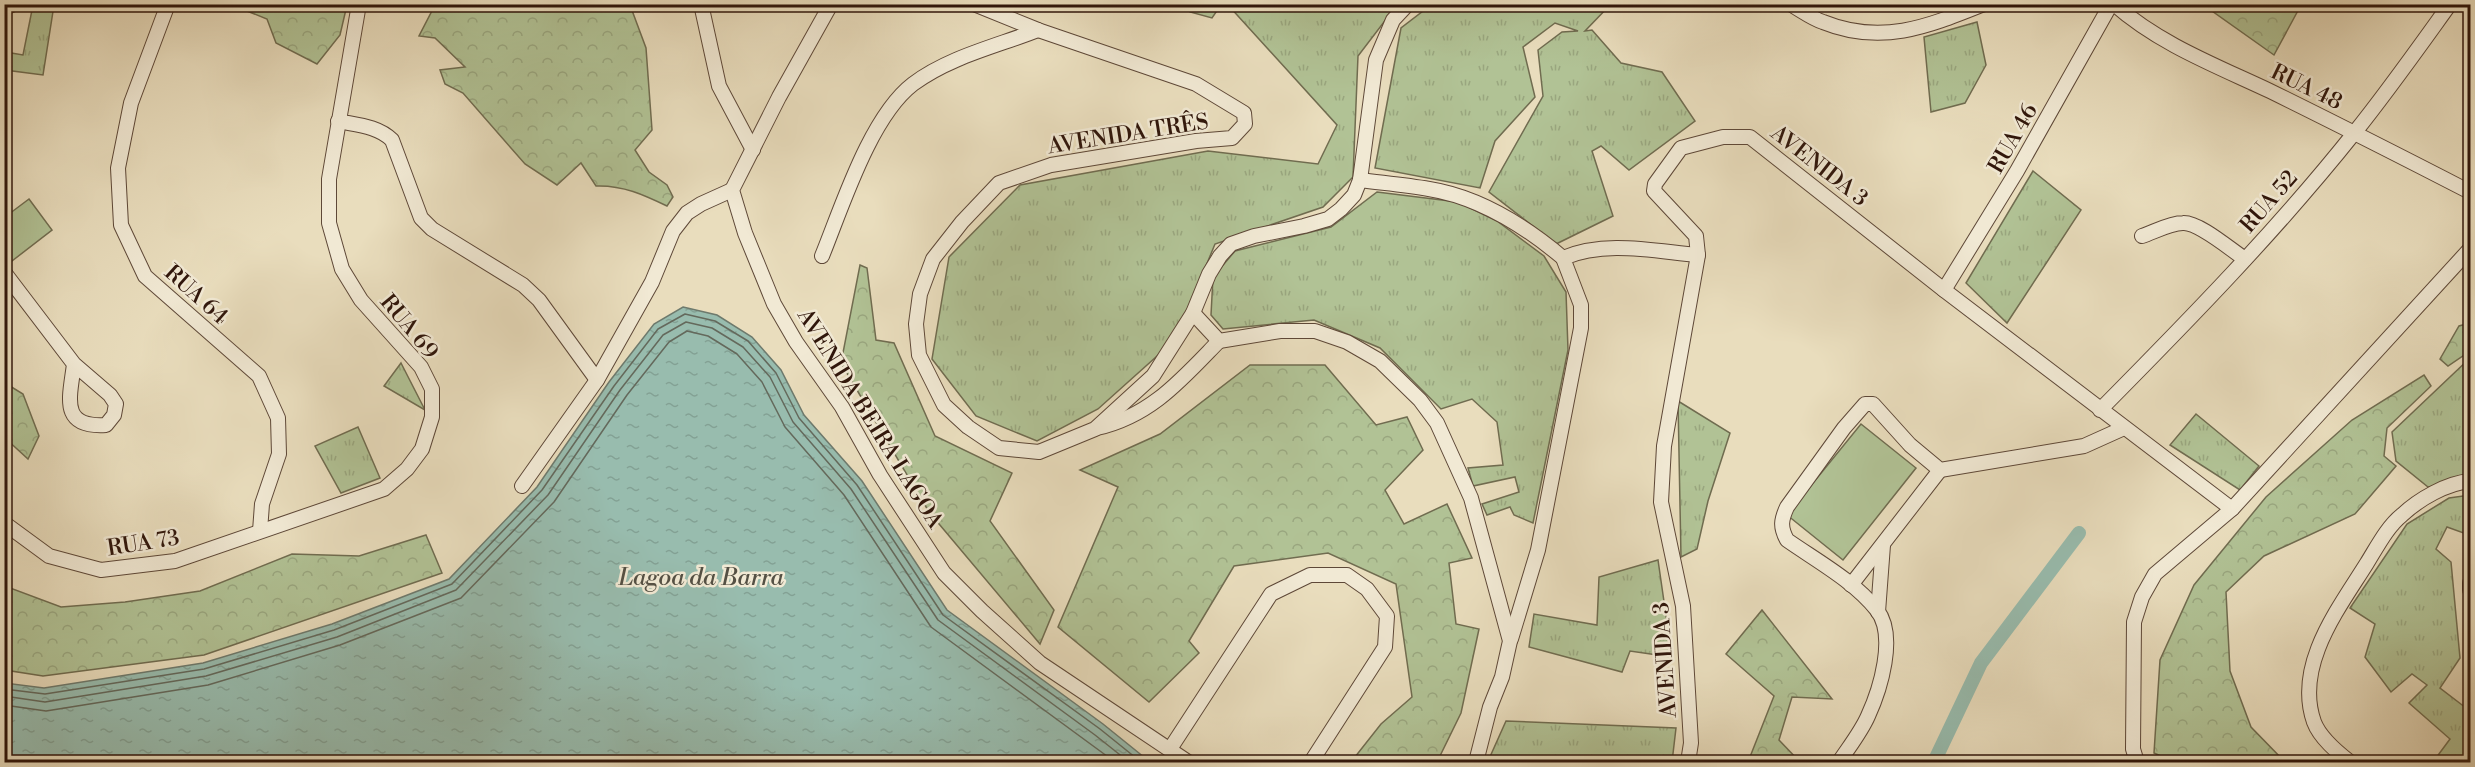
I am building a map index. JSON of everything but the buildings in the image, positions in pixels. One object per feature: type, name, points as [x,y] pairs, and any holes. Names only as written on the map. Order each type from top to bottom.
[{"type":"street","points":[[4,8],[14,4]]},
{"type":"street","name":"RUA 64","points":[[168,4],[131,103],[118,168],[121,225],[145,276],[259,376],[278,418],[279,454],[262,504],[260,531]]},
{"type":"street","name":"RUA 69","points":[[260,531],[384,489],[406,469],[422,449],[432,417],[432,389],[421,367],[361,300],[342,269],[329,223],[329,179],[359,4]]},
{"type":"street","points":[[701,4],[719,86],[753,150]]},
{"type":"street","points":[[522,486],[597,380],[652,282],[673,231],[687,213],[732,190],[779,97],[831,4]]},
{"type":"street","name":"AVENIDA TRÊS","points":[[974,4],[1038,30],[1197,84],[1244,113],[1245,124],[1232,138],[1196,141],[1051,165],[999,183],[962,222],[933,259],[920,294],[916,324],[919,356],[944,405],[968,427],[999,448],[1039,452],[1095,429]]},
{"type":"street","points":[[1095,429],[1153,376],[1193,313],[1209,274],[1220,255],[1231,244],[1254,236],[1328,219],[1354,195],[1360,180],[1376,60],[1393,20],[1408,4]]},
{"type":"street","points":[[1790,4],[1823,22],[1875,34],[1926,27],[1984,4]]},
{"type":"street","name":"RUA 48","points":[[2112,4],[2127,10],[2163,40],[2355,132],[2470,192]]},
{"type":"street","name":"RUA 46","points":[[1944,290],[2018,171],[2112,4]]},
{"type":"street","name":"RUA 52","points":[[2100,410],[2184,326],[2355,132],[2450,4]]},
{"type":"street","points":[[822,256],[862,158],[891,106],[913,84],[955,60],[1038,30]]},
{"type":"street","points":[[338,121],[385,133],[392,140],[421,218],[432,230],[523,285],[539,300],[597,380]]},
{"type":"street","name":"AVENIDA 3","points":[[1688,762],[1691,743],[1683,606],[1661,502],[1664,446],[1698,255],[1696,236],[1654,191],[1655,184],[1682,148],[1723,137],[1750,137],[1944,290],[2232,509]]},
{"type":"street","points":[[1360,180],[1431,189],[1479,205],[1521,226],[1563,258],[1581,305],[1581,328],[1538,550],[1476,762]]},
{"type":"street","name":"AVENIDA BEIRA LAGOA","points":[[732,190],[745,233],[774,304],[796,342],[842,408],[880,475],[944,573],[1040,663],[1188,762]]},
{"type":"street","points":[[2142,236],[2181,222],[2188,223],[2245,259]]},
{"type":"street","points":[[1563,258],[1576,252],[1617,247],[1698,255]]},
{"type":"street","points":[[2137,762],[2133,749],[2134,622],[2142,597],[2155,574],[2232,509],[2470,249]]},
{"type":"street","points":[[4,272],[74,364],[110,395],[116,404],[114,416],[106,425],[88,426],[76,420],[69,405],[74,364]]},
{"type":"street","points":[[1193,313],[1218,341]]},
{"type":"street","points":[[1095,429],[1128,419],[1160,398],[1181,380],[1218,341],[1280,331],[1315,331],[1347,342],[1380,361],[1420,400],[1437,423],[1471,498],[1510,641]]},
{"type":"street","points":[[1878,612],[1851,585],[1788,540],[1782,531],[1781,520],[1787,507],[1844,428],[1865,404],[1871,403],[1910,445],[1940,470]]},
{"type":"street","points":[[1851,585],[1940,470],[2084,446],[2124,428]]},
{"type":"street","points":[[2350,762],[2334,750],[2314,723],[2309,699],[2311,675],[2318,649],[2336,612],[2400,515],[2428,496],[2463,481],[2470,481]]},
{"type":"street","name":"RUA 73","points":[[4,523],[49,556],[101,570],[175,561],[260,531]]},
{"type":"street","points":[[1839,762],[1868,717],[1881,679],[1886,652],[1885,632],[1878,612],[1883,545]]},
{"type":"street","points":[[1170,749],[1271,594],[1310,575],[1347,575],[1367,589],[1387,616],[1385,647],[1311,762]]},
{"type":"street","points":[[2470,583],[2470,590]]},
{"type":"green space","points":[[1189,4],[1221,5],[1212,18],[1190,12]]},
{"type":"green space","points":[[33,5],[54,5],[43,75],[5,70],[5,52],[23,55]]},
{"type":"green space","points":[[232,5],[347,5],[340,35],[317,64],[276,43],[267,19]]},
{"type":"green space","points":[[435,5],[630,5],[646,48],[652,130],[635,150],[649,172],[667,185],[673,197],[667,206],[624,189],[596,186],[581,163],[557,185],[525,164],[463,93],[445,84],[440,70],[465,67],[435,38],[419,36]]},
{"type":"green space","points":[[1228,5],[1397,5],[1358,56],[1353,177],[1323,207],[1215,244],[1176,339],[1098,409],[1037,441],[976,416],[932,359],[949,257],[1020,185],[1208,151],[1318,164],[1337,125]]},
{"type":"green space","points":[[1431,5],[1610,5],[1585,31],[1592,30],[1621,63],[1662,72],[1695,121],[1629,170],[1601,146],[1592,151],[1613,216],[1556,244],[1489,192],[1543,96],[1538,50],[1562,32],[1578,31],[1555,23],[1523,47],[1535,97],[1495,141],[1480,188],[1375,168],[1401,28]]},
{"type":"green space","points":[[2210,5],[2301,5],[2274,55],[2212,11]]},
{"type":"green space","points":[[1977,22],[1986,65],[1965,103],[1931,112],[1924,37]]},
{"type":"green space","points":[[2033,171],[2081,210],[2007,323],[1966,283]]},
{"type":"green space","points":[[1377,192],[1458,202],[1497,221],[1544,256],[1566,292],[1568,350],[1533,523],[1514,515],[1510,507],[1487,515],[1482,504],[1519,492],[1515,477],[1473,486],[1468,468],[1503,465],[1497,422],[1472,399],[1441,409],[1380,348],[1314,320],[1223,329],[1211,315],[1213,277],[1235,251],[1331,227]]},
{"type":"green space","points":[[29,199],[52,230],[12,261],[5,251],[5,217]]},
{"type":"green space","points":[[860,265],[867,268],[876,340],[894,343],[935,436],[1012,473],[990,521],[1054,610],[1040,644],[929,512],[841,363]]},
{"type":"green space","points":[[2470,323],[2470,351],[2448,366],[2440,359],[2459,326]]},
{"type":"green space","points":[[2470,358],[2470,481],[2428,487],[2396,461],[2392,432]]},
{"type":"green space","points":[[401,363],[425,410],[384,386]]},
{"type":"green space","points":[[1250,365],[1325,365],[1376,425],[1407,417],[1423,450],[1385,490],[1404,524],[1447,504],[1472,558],[1449,563],[1456,624],[1479,629],[1461,713],[1437,762],[1351,762],[1381,724],[1412,697],[1396,584],[1328,553],[1234,566],[1189,641],[1199,653],[1149,702],[1058,627],[1118,487],[1080,470],[1160,434]]},
{"type":"green space","points":[[2424,375],[2431,386],[2387,428],[2384,456],[2396,466],[2355,514],[2264,556],[2226,592],[2230,671],[2251,727],[2285,762],[2174,762],[2154,753],[2160,660],[2194,585],[2266,497],[2352,420]]},
{"type":"green space","points":[[5,383],[23,394],[39,436],[28,459],[5,438]]},
{"type":"green space","points":[[1678,401],[1730,433],[1708,501],[1697,549],[1681,557]]},
{"type":"green space","points":[[2196,414],[2259,466],[2240,490],[2170,445]]},
{"type":"green space","points":[[1861,424],[1916,468],[1843,560],[1787,515]]},
{"type":"green space","points":[[358,427],[380,478],[341,493],[315,446]]},
{"type":"green space","points":[[2470,495],[2470,534],[2447,527],[2436,549],[2451,562],[2460,658],[2440,688],[2470,711],[2470,762],[2433,762],[2450,739],[2409,703],[2427,685],[2412,674],[2391,692],[2365,657],[2375,624],[2350,608],[2407,524],[2449,498]]},
{"type":"green space","points":[[426,535],[442,573],[204,655],[43,676],[5,670],[5,586],[61,607],[125,602],[200,591],[292,554],[359,556]]},
{"type":"green space","points":[[1658,560],[1672,657],[1630,651],[1622,672],[1529,647],[1534,614],[1597,625],[1599,577]]},
{"type":"green space","points":[[1762,610],[1832,699],[1792,697],[1779,740],[1800,762],[1748,762],[1774,696],[1726,654]]},
{"type":"green space","points":[[1506,721],[1676,728],[1672,762],[1501,762],[1489,759]]},
{"type":"water","name":"Lagoa da Barra","points":[[683,307],[717,315],[752,337],[781,370],[804,415],[862,481],[947,610],[1103,724],[1150,762],[5,762],[5,683],[44,688],[203,663],[332,624],[449,579],[537,487],[609,382],[654,324]]},
{"type":"waterway","points":[[1934,762],[1981,663],[2079,533]]}]
